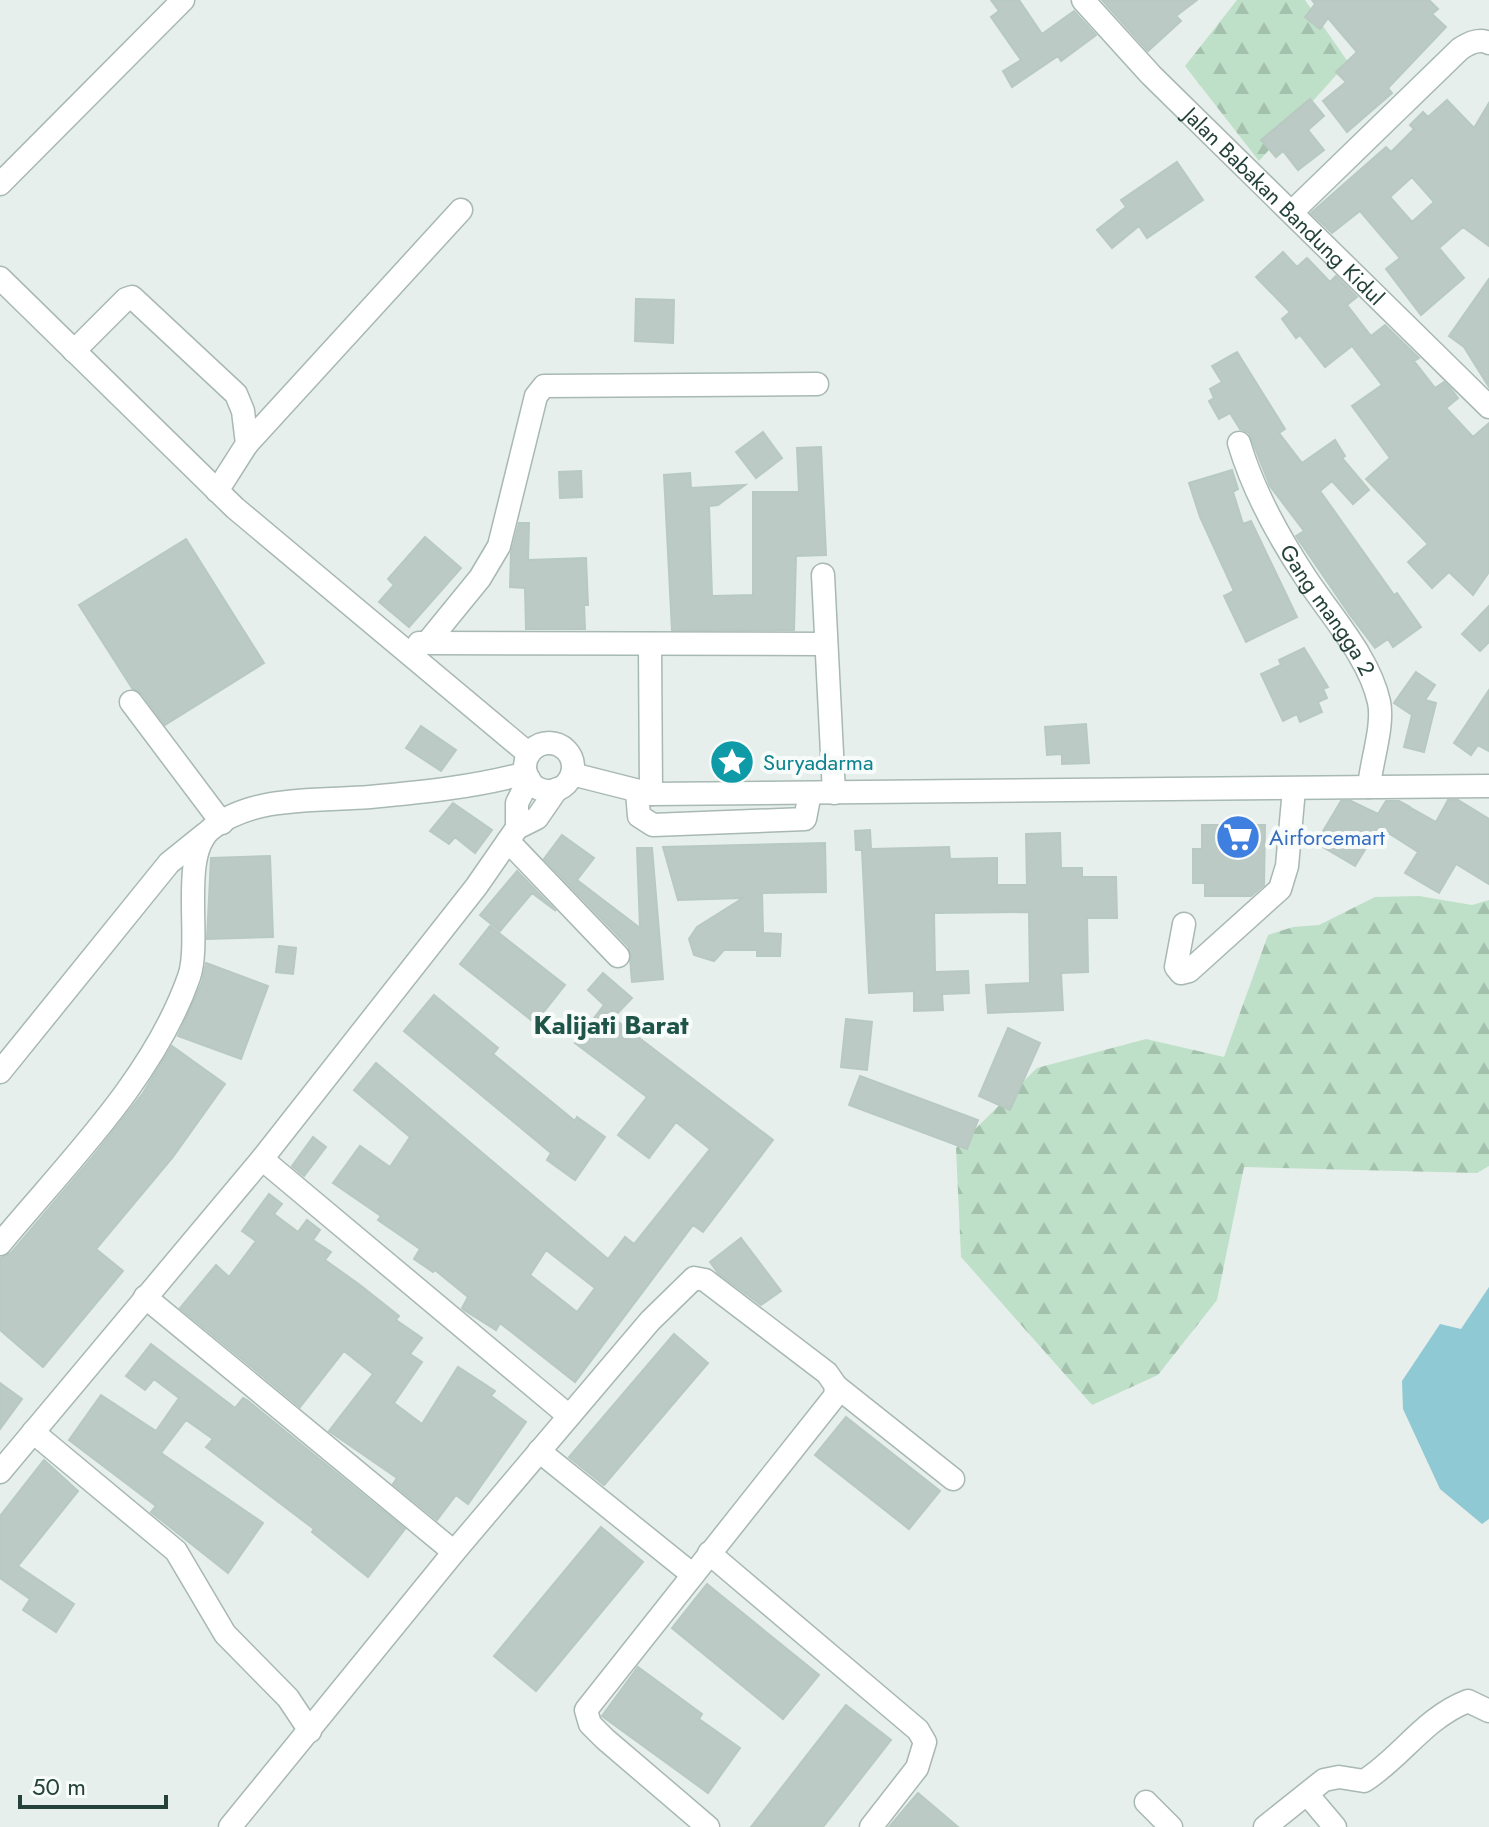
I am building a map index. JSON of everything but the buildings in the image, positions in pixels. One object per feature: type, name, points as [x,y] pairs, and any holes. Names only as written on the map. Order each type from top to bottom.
[{"type":"street","points":[[0,184],[183,0]]},
{"type":"street","name":"Jalan Babakan Bandung Kidul","points":[[1083,0],[1151,75],[1488,404]]},
{"type":"street","points":[[1292,212],[1460,49],[1483,40],[1489,43]]},
{"type":"street","points":[[217,491],[247,444],[461,210]]},
{"type":"street","points":[[0,278],[217,491],[392,642],[528,769],[537,788],[564,782],[644,793],[1489,786]]},
{"type":"street","points":[[74,351],[126,299],[135,298],[236,394],[243,411],[247,444]]},
{"type":"street","points":[[427,643],[480,578],[499,546],[536,396],[544,386],[817,384]]},
{"type":"street","name":"Gang mangga 2","points":[[1239,443],[1249,474],[1272,521],[1342,631],[1375,690],[1380,704],[1369,787]]},
{"type":"street","points":[[823,575],[834,793]]},
{"type":"street","points":[[392,642],[826,644]]},
{"type":"street","points":[[650,645],[644,793],[639,816],[653,825],[805,819],[810,793]]},
{"type":"street","points":[[131,702],[216,827]]},
{"type":"street","points":[[0,1472],[262,1159],[512,834],[537,818],[564,782],[571,758],[559,746],[543,744],[528,769],[517,803],[512,834]]},
{"type":"street","points":[[0,1072],[169,863],[216,827],[280,803],[476,786],[528,769]]},
{"type":"street","points":[[1184,924],[1176,967],[1181,973],[1200,962],[1280,889],[1287,866],[1294,789]]},
{"type":"street","points":[[0,1244],[111,1109],[161,1039],[190,975],[194,956],[194,876],[216,827]]},
{"type":"street","points":[[512,834],[618,956]]},
{"type":"street","points":[[262,1159],[569,1416]]},
{"type":"street","points":[[230,1827],[539,1451],[650,1321],[694,1278],[716,1289],[827,1373],[836,1386],[953,1479]]},
{"type":"street","points":[[145,1297],[454,1552]]},
{"type":"street","points":[[708,1827],[597,1732],[590,1724],[586,1710],[835,1396],[836,1386]]},
{"type":"street","points":[[33,1432],[176,1551],[225,1634],[288,1698],[310,1731]]},
{"type":"street","points":[[539,1451],[693,1575]]},
{"type":"street","points":[[709,1553],[918,1730],[925,1742],[917,1768],[871,1827]]},
{"type":"street","points":[[1265,1827],[1331,1777],[1364,1781],[1422,1728],[1450,1708],[1468,1701],[1489,1711]]},
{"type":"street","points":[[1307,1794],[1335,1827]]},
{"type":"street","points":[[1146,1802],[1171,1827]]},
{"type":"green space","points":[[1237,0],[1305,0],[1348,62],[1259,161],[1185,66]]},
{"type":"green space","points":[[1419,896],[1472,905],[1489,900],[1489,1166],[1477,1173],[1244,1167],[1217,1300],[1158,1375],[1092,1405],[961,1257],[956,1148],[1037,1068],[1146,1039],[1224,1057],[1268,935],[1293,927],[1319,925],[1375,897]]},
{"type":"water","points":[[1489,1287],[1489,1519],[1482,1524],[1440,1489],[1403,1409],[1402,1381],[1440,1324],[1461,1329]]},
{"type":"place","name":"Suryadarma","points":[[732,762]]},
{"type":"place","name":"Airforcemart","points":[[1238,837]]},
{"type":"district","name":"Kalijati Barat","points":[[611,1025]]}]
